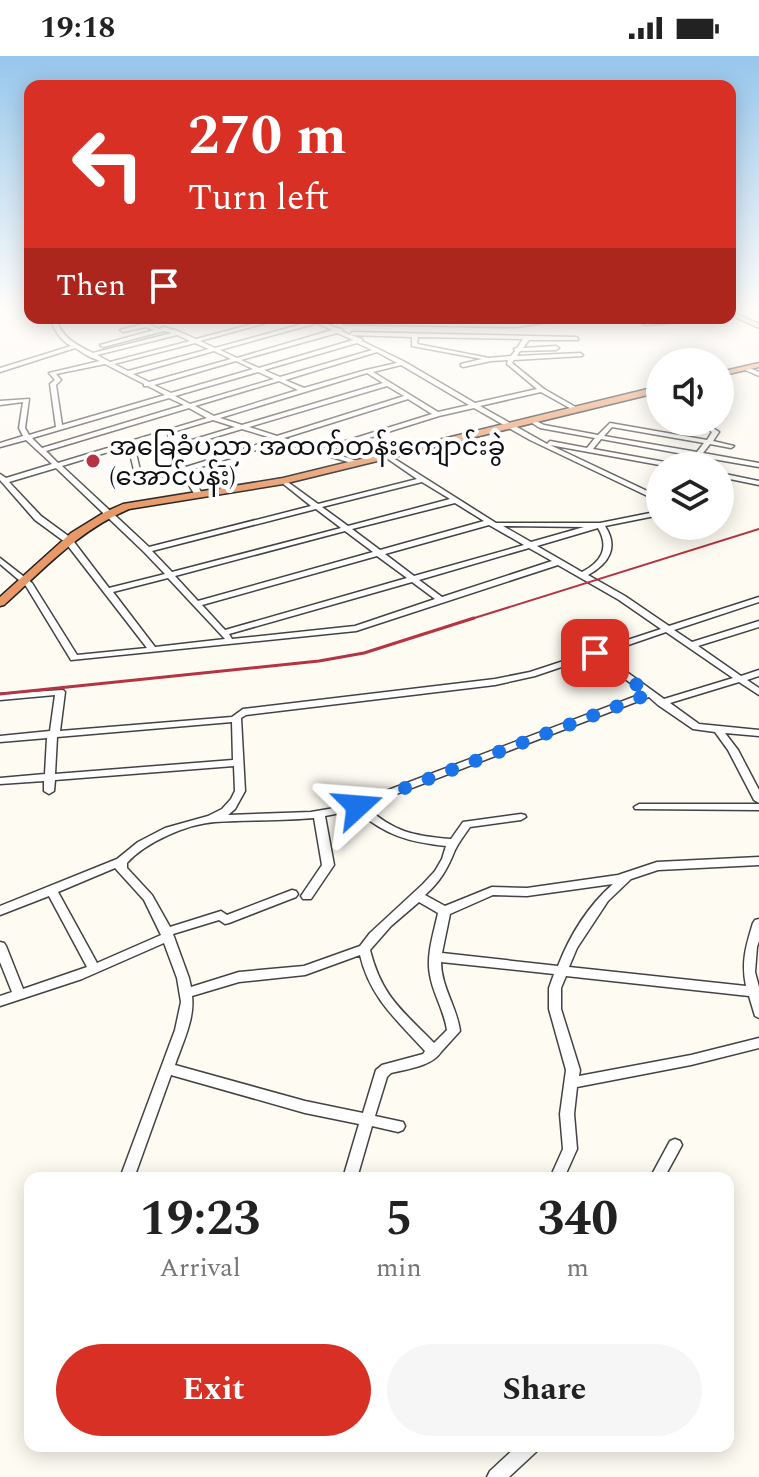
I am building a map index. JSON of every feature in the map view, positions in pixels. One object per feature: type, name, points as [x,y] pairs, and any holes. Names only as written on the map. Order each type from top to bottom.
[{"type":"highway","points":[[0,603],[68,540],[108,513],[143,503],[283,481],[646,393]]},
{"type":"street","points":[[54,375],[58,380],[53,384],[59,427]]},
{"type":"street","points":[[131,375],[213,418],[358,463]]},
{"type":"street","points":[[146,385],[180,375]]},
{"type":"street","points":[[0,445],[238,375]]},
{"type":"street","points":[[271,375],[303,390]]},
{"type":"street","points":[[41,450],[292,375]]},
{"type":"street","points":[[153,650],[68,540],[38,518],[3,479],[353,375]]},
{"type":"street","points":[[374,375],[437,414]]},
{"type":"street","points":[[423,375],[532,439],[646,493]]},
{"type":"street","points":[[524,375],[542,390],[577,410]]},
{"type":"street","points":[[172,448],[386,384]]},
{"type":"street","points":[[323,450],[437,414],[542,390]]},
{"type":"street","points":[[91,418],[127,444],[139,481],[186,474],[278,439],[408,397]]},
{"type":"street","points":[[0,403],[27,400],[22,428],[27,437],[147,550],[232,643]]},
{"type":"street","points":[[532,421],[542,427],[681,452]]},
{"type":"street","points":[[589,450],[610,425],[646,432]]},
{"type":"street","points":[[162,434],[199,495]]},
{"type":"street","points":[[629,468],[656,436]]},
{"type":"street","points":[[670,436],[731,446]]},
{"type":"street","points":[[700,452],[712,436]]},
{"type":"street","points":[[532,439],[646,460]]},
{"type":"street","points":[[387,456],[669,628],[759,692]]},
{"type":"street","points":[[734,461],[755,465]]},
{"type":"street","points":[[740,479],[755,465]]},
{"type":"street","points":[[734,478],[759,483]]},
{"type":"street","points":[[147,550],[424,479]]},
{"type":"street","points":[[283,481],[441,600]]},
{"type":"street","points":[[108,591],[456,500]]},
{"type":"street","points":[[224,633],[600,525],[646,516]]},
{"type":"street","points":[[196,604],[493,523],[600,525]]},
{"type":"street","points":[[581,575],[594,571],[606,554],[607,538],[600,525]]},
{"type":"street","points":[[0,560],[29,585],[74,658],[356,628],[558,562]]},
{"type":"street","points":[[0,739],[236,719],[243,712],[495,682],[532,674],[759,599]]},
{"type":"street","points":[[692,645],[759,624]]},
{"type":"street","points":[[595,653],[696,727],[720,732],[759,733]]},
{"type":"street","points":[[661,703],[759,673]]},
{"type":"street","points":[[0,697],[60,692],[49,791]]},
{"type":"street","points":[[0,911],[121,862],[169,831],[217,819],[319,814],[358,806],[649,694]]},
{"type":"street","points":[[217,819],[237,799],[240,791],[236,719]]},
{"type":"street","points":[[720,732],[759,800]]},
{"type":"street","points":[[0,781],[238,763]]},
{"type":"street","points":[[358,806],[398,835],[452,843]]},
{"type":"street","points":[[639,807],[759,807]]},
{"type":"street","points":[[307,896],[328,865],[319,814]]},
{"type":"street","points":[[186,993],[239,977],[305,970],[364,949],[378,930],[419,897],[445,862],[452,843],[467,824],[521,817]]},
{"type":"street","points":[[445,911],[492,891],[527,892],[627,876],[657,866],[759,861]]},
{"type":"street","points":[[121,862],[121,869],[148,898],[167,934],[187,1002],[181,1030],[129,1172]]},
{"type":"street","points":[[560,1172],[570,1149],[567,1114],[573,1070],[555,1009],[555,988],[581,931],[604,898],[627,876]]},
{"type":"street","points":[[51,889],[94,969]]},
{"type":"street","points":[[0,1001],[94,969],[167,934],[221,915],[225,920],[292,894]]},
{"type":"street","points":[[419,897],[445,911]]},
{"type":"street","points":[[352,1172],[381,1074],[387,1069],[435,1053],[454,1031],[447,1001],[437,982],[436,957],[445,911]]},
{"type":"street","points":[[759,923],[751,947],[749,972],[759,1013]]},
{"type":"street","points":[[0,946],[19,995]]},
{"type":"street","points":[[364,949],[367,967],[388,1006],[435,1053]]},
{"type":"street","points":[[436,957],[756,992]]},
{"type":"street","points":[[572,1083],[691,1060],[759,1043]]},
{"type":"street","points":[[167,1068],[305,1107],[398,1126]]},
{"type":"street","points":[[660,1172],[675,1145]]},
{"type":"street","points":[[496,1477],[523,1452]]},
{"type":"railway","points":[[468,620],[759,529]]},
{"type":"railway","points":[[0,694],[319,661],[364,653],[474,618]]},
{"type":"place","name":"အခြေခံပညာ အထက်တန်းကျောင်းခွဲ (အောင်ပန်း)","points":[[93,461]]},
{"type":"route","points":[[358,806],[649,694],[595,653]]}]
